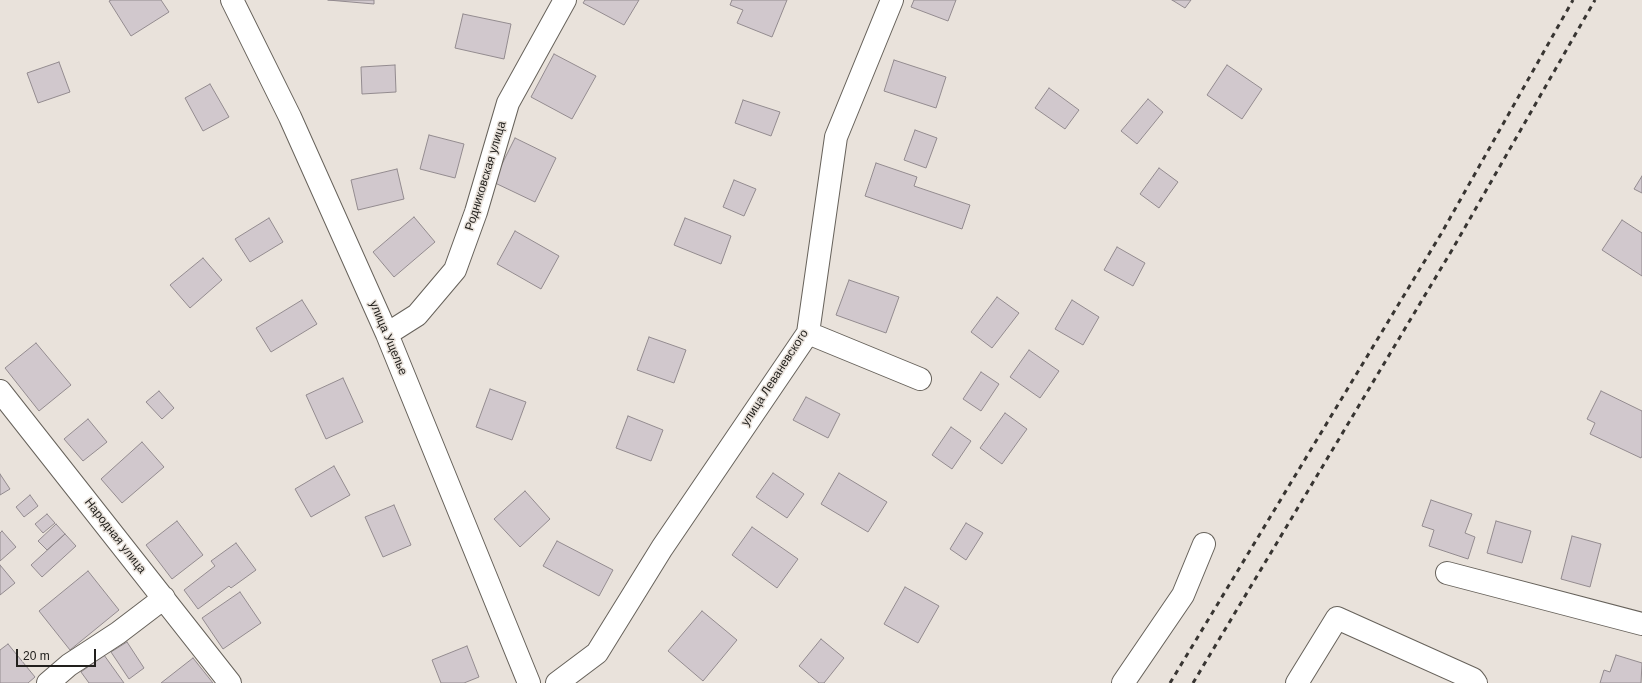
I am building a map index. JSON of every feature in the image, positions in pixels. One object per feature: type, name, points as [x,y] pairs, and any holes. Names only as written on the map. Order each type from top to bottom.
[{"type":"street","name":"улица Ущелье","points":[[232,0],[290,117],[387,334],[529,683]]},
{"type":"street","name":"Родниковская улица","points":[[387,334],[417,315],[455,270],[476,212],[508,103],[565,0]]},
{"type":"street","name":"улица Леваневского","points":[[557,683],[597,653],[662,548],[808,333],[836,138],[892,0]]},
{"type":"street","points":[[808,333],[920,379]]},
{"type":"street","name":"Народная улица","points":[[0,391],[230,683]]},
{"type":"street","points":[[1123,683],[1183,595],[1204,544]]},
{"type":"street","points":[[1447,573],[1642,624]]},
{"type":"street","points":[[48,683],[69,665],[118,633],[164,598]]},
{"type":"street","points":[[1297,683],[1337,618],[1475,681]]},
{"type":"building","points":[[161,0],[169,12],[131,36],[109,1]]},
{"type":"building","points":[[328,0],[374,0],[374,4]]},
{"type":"building","points":[[585,0],[639,0],[624,25],[583,3]]},
{"type":"building","points":[[732,0],[787,0],[772,37],[737,23],[743,10],[730,5]]},
{"type":"building","points":[[914,0],[956,0],[948,21],[911,7]]},
{"type":"building","points":[[1172,0],[1191,0],[1185,8]]},
{"type":"building","points":[[463,14],[511,24],[504,59],[455,48]]},
{"type":"building","points":[[554,54],[596,76],[572,119],[531,97]]},
{"type":"building","points":[[894,60],[946,77],[936,108],[884,91]]},
{"type":"building","points":[[59,62],[70,92],[38,103],[27,73]]},
{"type":"building","points":[[395,65],[396,92],[362,94],[361,67]]},
{"type":"building","points":[[1227,65],[1262,89],[1242,119],[1207,95]]},
{"type":"building","points":[[210,84],[229,117],[203,131],[185,98]]},
{"type":"building","points":[[1049,88],[1079,110],[1065,129],[1035,108]]},
{"type":"building","points":[[1148,99],[1163,112],[1137,144],[1121,131]]},
{"type":"building","points":[[743,100],[780,112],[771,136],[735,123]]},
{"type":"building","points":[[915,130],[937,138],[926,168],[904,160]]},
{"type":"building","points":[[429,135],[464,144],[455,178],[420,169]]},
{"type":"building","points":[[515,138],[556,158],[535,202],[493,182]]},
{"type":"building","points":[[876,163],[917,177],[914,186],[970,205],[962,229],[865,196]]},
{"type":"building","points":[[1159,168],[1178,182],[1159,208],[1140,194]]},
{"type":"building","points":[[397,169],[404,199],[358,210],[351,180]]},
{"type":"building","points":[[1642,176],[1642,193],[1634,189]]},
{"type":"building","points":[[734,180],[756,189],[744,216],[723,207]]},
{"type":"building","points":[[414,217],[435,242],[394,277],[373,252]]},
{"type":"building","points":[[269,218],[283,242],[250,262],[235,239]]},
{"type":"building","points":[[685,218],[731,236],[721,264],[674,245]]},
{"type":"building","points":[[1622,220],[1642,233],[1642,276],[1602,250]]},
{"type":"building","points":[[515,231],[559,256],[541,289],[497,264]]},
{"type":"building","points":[[1117,247],[1145,263],[1133,286],[1104,270]]},
{"type":"building","points":[[203,258],[222,280],[190,308],[170,285]]},
{"type":"building","points":[[849,280],[899,297],[886,333],[836,315]]},
{"type":"building","points":[[997,297],[1019,313],[992,348],[971,332]]},
{"type":"building","points":[[302,300],[317,324],[271,352],[256,328]]},
{"type":"building","points":[[1072,300],[1099,317],[1083,345],[1055,329]]},
{"type":"building","points":[[649,337],[686,350],[674,383],[637,370]]},
{"type":"building","points":[[36,343],[71,385],[39,411],[5,368]]},
{"type":"building","points":[[1029,350],[1059,371],[1040,398],[1010,377]]},
{"type":"building","points":[[981,372],[999,384],[981,411],[963,399]]},
{"type":"building","points":[[343,378],[363,422],[326,439],[306,395]]},
{"type":"building","points":[[490,389],[526,402],[512,440],[476,427]]},
{"type":"building","points":[[159,391],[174,408],[162,419],[146,402]]},
{"type":"building","points":[[1601,391],[1642,411],[1641,458],[1590,434],[1595,423],[1587,419]]},
{"type":"building","points":[[806,397],[840,414],[828,438],[793,420]]},
{"type":"building","points":[[1005,413],[1027,429],[1002,464],[980,448]]},
{"type":"building","points":[[628,416],[663,430],[651,461],[616,448]]},
{"type":"building","points":[[88,419],[107,442],[83,461],[64,439]]},
{"type":"building","points":[[951,427],[971,441],[952,469],[932,455]]},
{"type":"building","points":[[142,442],[164,467],[122,503],[101,479]]},
{"type":"building","points":[[334,466],[350,495],[311,517],[295,489]]},
{"type":"building","points":[[773,473],[804,494],[787,518],[756,497]]},
{"type":"building","points":[[839,473],[887,502],[868,532],[821,504]]},
{"type":"building","points":[[0,474],[10,489],[0,495]]},
{"type":"building","points":[[525,491],[550,519],[520,547],[494,519]]},
{"type":"building","points":[[30,495],[38,506],[24,517],[16,507]]},
{"type":"building","points":[[1431,500],[1472,514],[1465,533],[1475,537],[1468,559],[1429,546],[1434,530],[1422,526]]},
{"type":"building","points":[[394,505],[411,545],[383,557],[365,517]]},
{"type":"building","points":[[47,514],[55,523],[43,533],[35,524]]},
{"type":"building","points":[[177,521],[203,555],[172,579],[146,545]]},
{"type":"building","points":[[1496,521],[1531,531],[1522,563],[1487,553]]},
{"type":"building","points":[[966,523],[983,533],[966,560],[950,549]]},
{"type":"building","points":[[56,524],[65,534],[47,550],[38,541]]},
{"type":"building","points":[[752,527],[798,559],[777,588],[732,555]]},
{"type":"building","points":[[2,531],[16,547],[0,561],[0,533]]},
{"type":"building","points":[[65,534],[76,546],[42,577],[31,565]]},
{"type":"building","points":[[1572,536],[1601,544],[1590,587],[1561,579]]},
{"type":"building","points":[[557,541],[613,570],[599,596],[543,566]]},
{"type":"building","points":[[236,543],[256,570],[231,588],[229,586],[198,609],[184,590],[215,566],[211,561]]},
{"type":"building","points":[[0,565],[15,583],[0,595]]},
{"type":"building","points":[[88,571],[119,610],[70,650],[39,611]]},
{"type":"building","points":[[905,587],[939,606],[918,643],[884,624]]},
{"type":"building","points":[[240,592],[261,623],[223,649],[202,618]]},
{"type":"building","points":[[702,611],[737,640],[703,681],[668,651]]},
{"type":"building","points":[[821,639],[844,658],[824,683],[819,683],[799,666]]},
{"type":"building","points":[[127,642],[144,668],[129,679],[111,652]]},
{"type":"building","points":[[8,644],[35,677],[28,683],[0,683],[0,650]]},
{"type":"building","points":[[467,646],[479,677],[464,683],[441,683],[432,660]]},
{"type":"building","points":[[104,655],[124,683],[89,683],[81,672]]},
{"type":"building","points":[[1616,655],[1642,663],[1641,683],[1600,683],[1604,670],[1610,672]]},
{"type":"building","points":[[193,658],[213,683],[161,683]]},
{"type":"railway","points":[[1170,683],[1441,234],[1573,0]]},
{"type":"railway","points":[[1193,683],[1452,250],[1595,0]]}]
